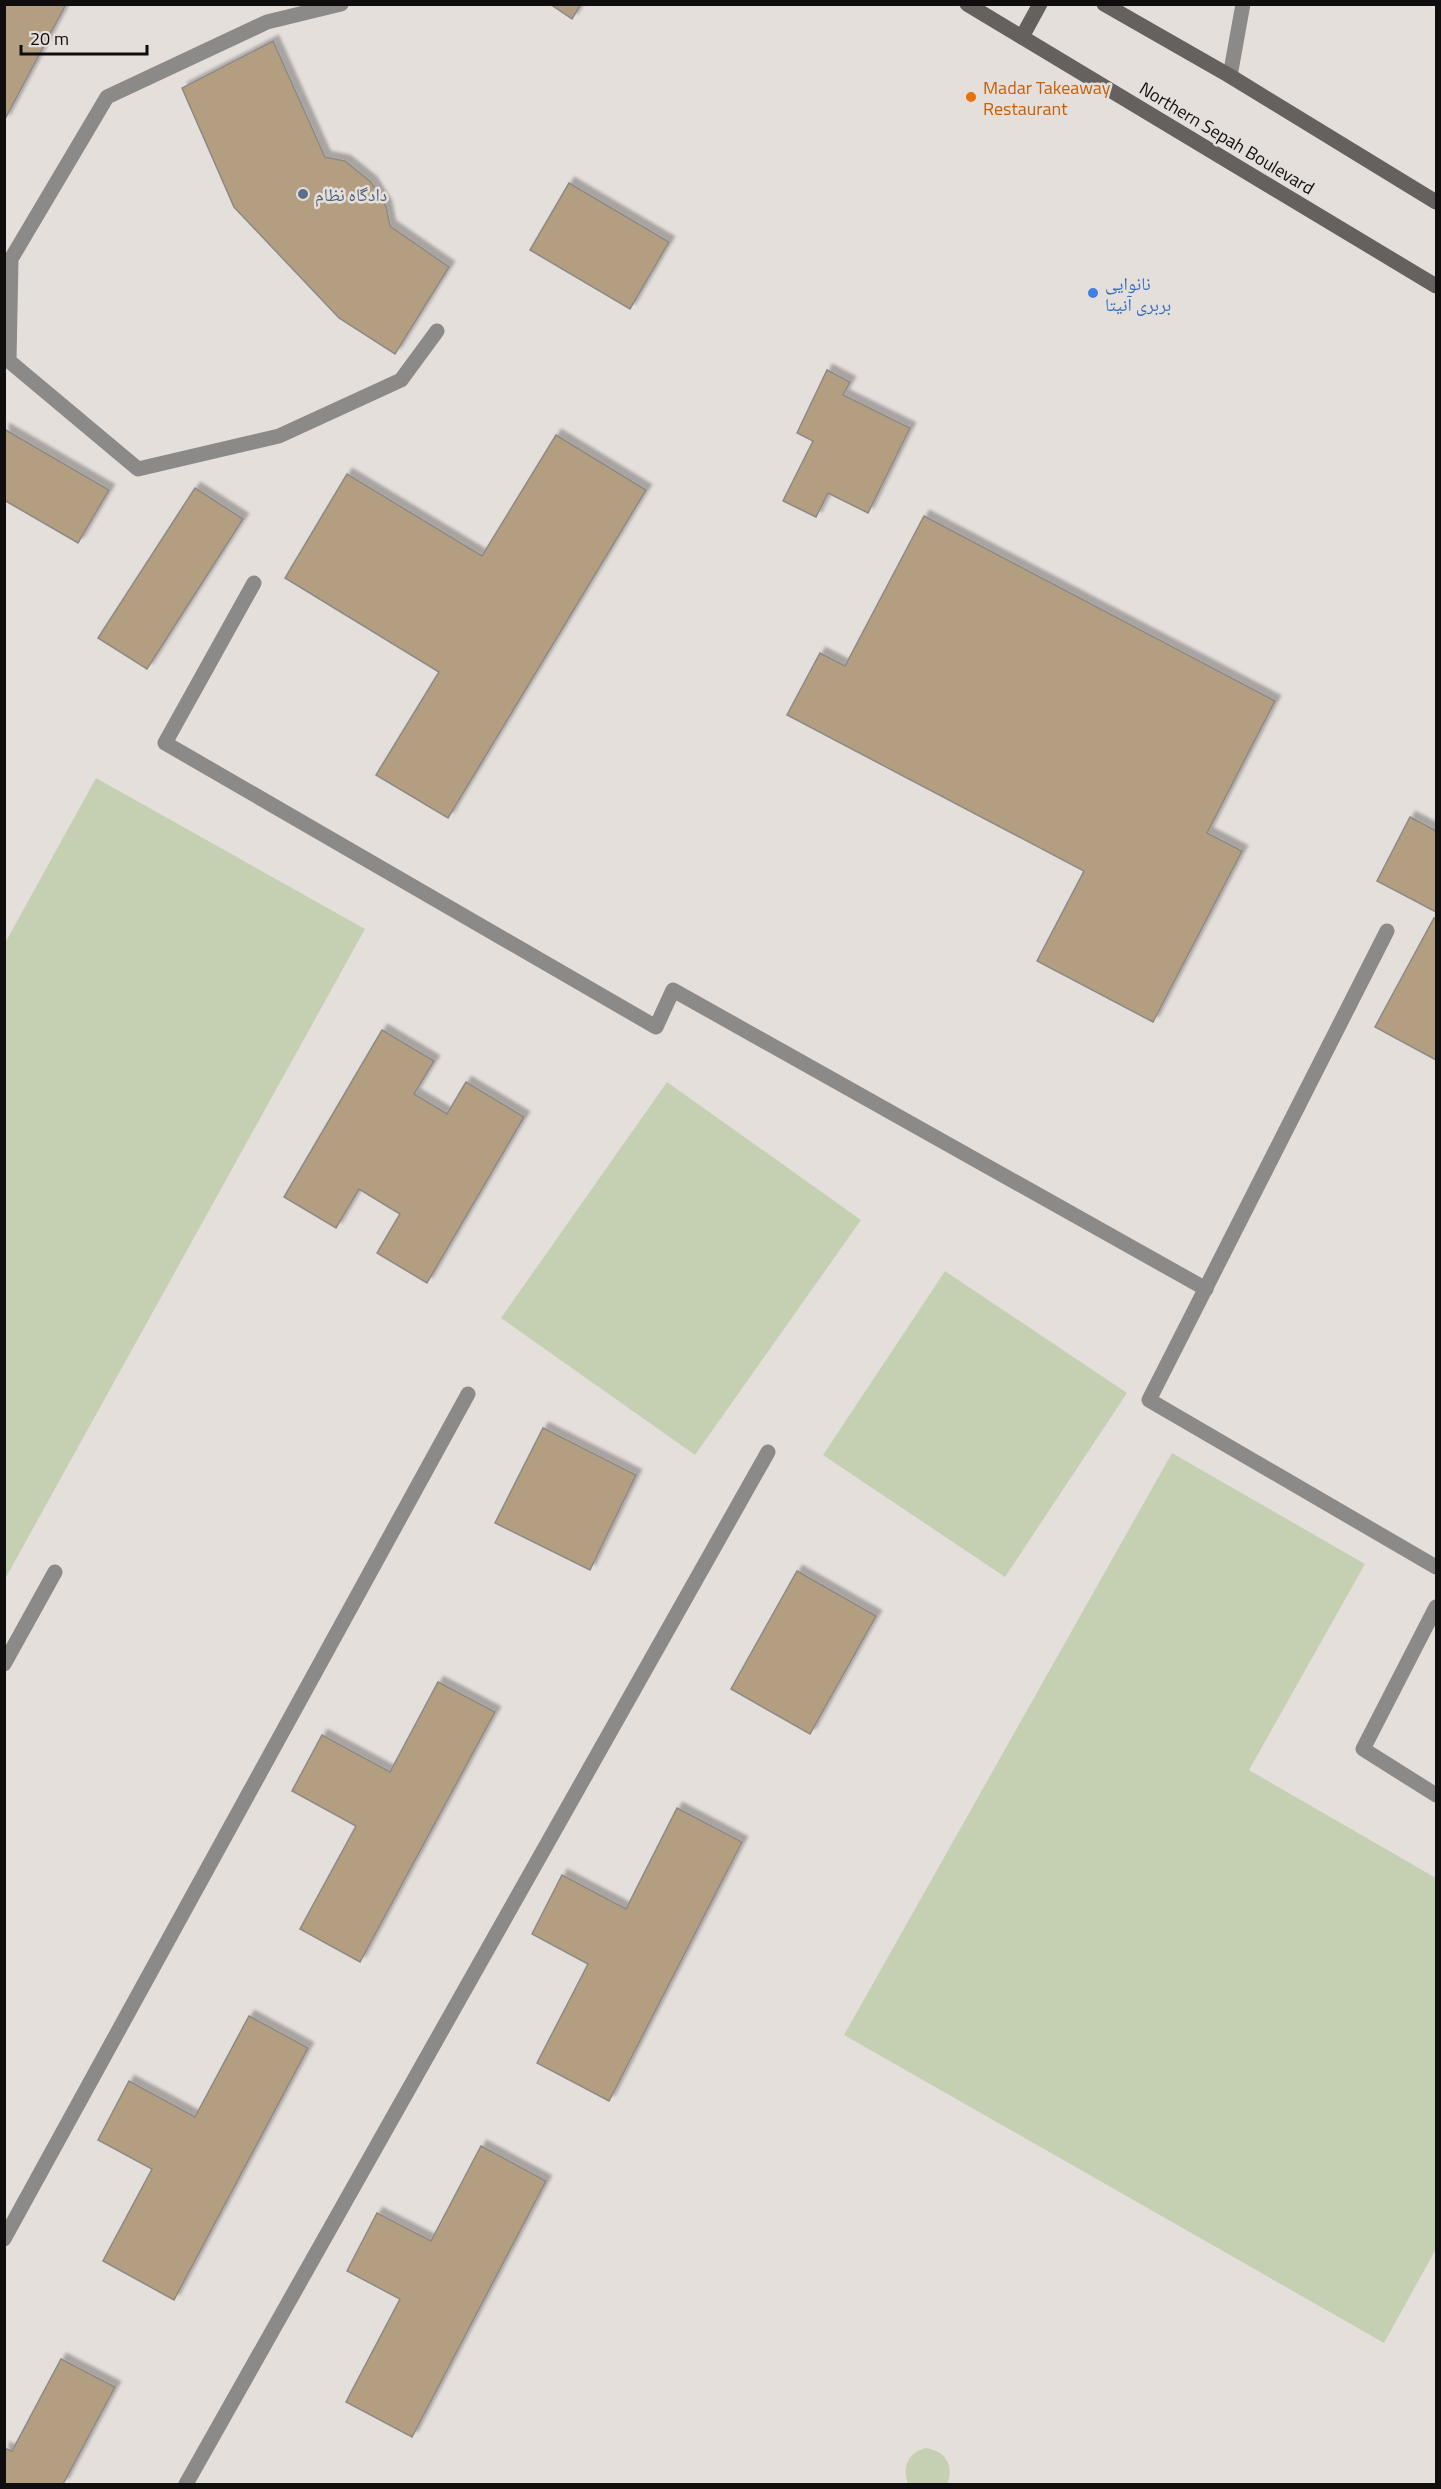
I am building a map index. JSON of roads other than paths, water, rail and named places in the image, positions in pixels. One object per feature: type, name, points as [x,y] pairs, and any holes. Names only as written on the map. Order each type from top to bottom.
[{"type":"main road","name":"Northern Sepah Boulevard","points":[[967,4],[1437,286]]},
{"type":"main road","points":[[1022,37],[1040,4]]},
{"type":"main road","points":[[1104,4],[1230,76],[1437,202]]},
{"type":"street","points":[[341,4],[267,22],[107,97],[11,259],[9,362],[138,470],[279,436],[391,385],[401,380],[437,332]]},
{"type":"street","points":[[1230,76],[1243,4]]},
{"type":"street","points":[[254,583],[165,743],[656,1027],[673,990],[1206,1289]]},
{"type":"street","points":[[1388,931],[1149,1400],[1437,1567]]},
{"type":"street","points":[[4,2239],[468,1394]]},
{"type":"street","points":[[186,2484],[768,1452]]},
{"type":"street","points":[[4,1664],[55,1572]]},
{"type":"street","points":[[1437,1607],[1363,1749],[1437,1794]]},
{"type":"place","name":"Madar Takeaway Restaurant","points":[[971,97]]},
{"type":"place","name":"دادگاه نظام","points":[[303,194]]},
{"type":"place","name":"نانوایی بربری آنیتا","points":[[1093,293]]}]
